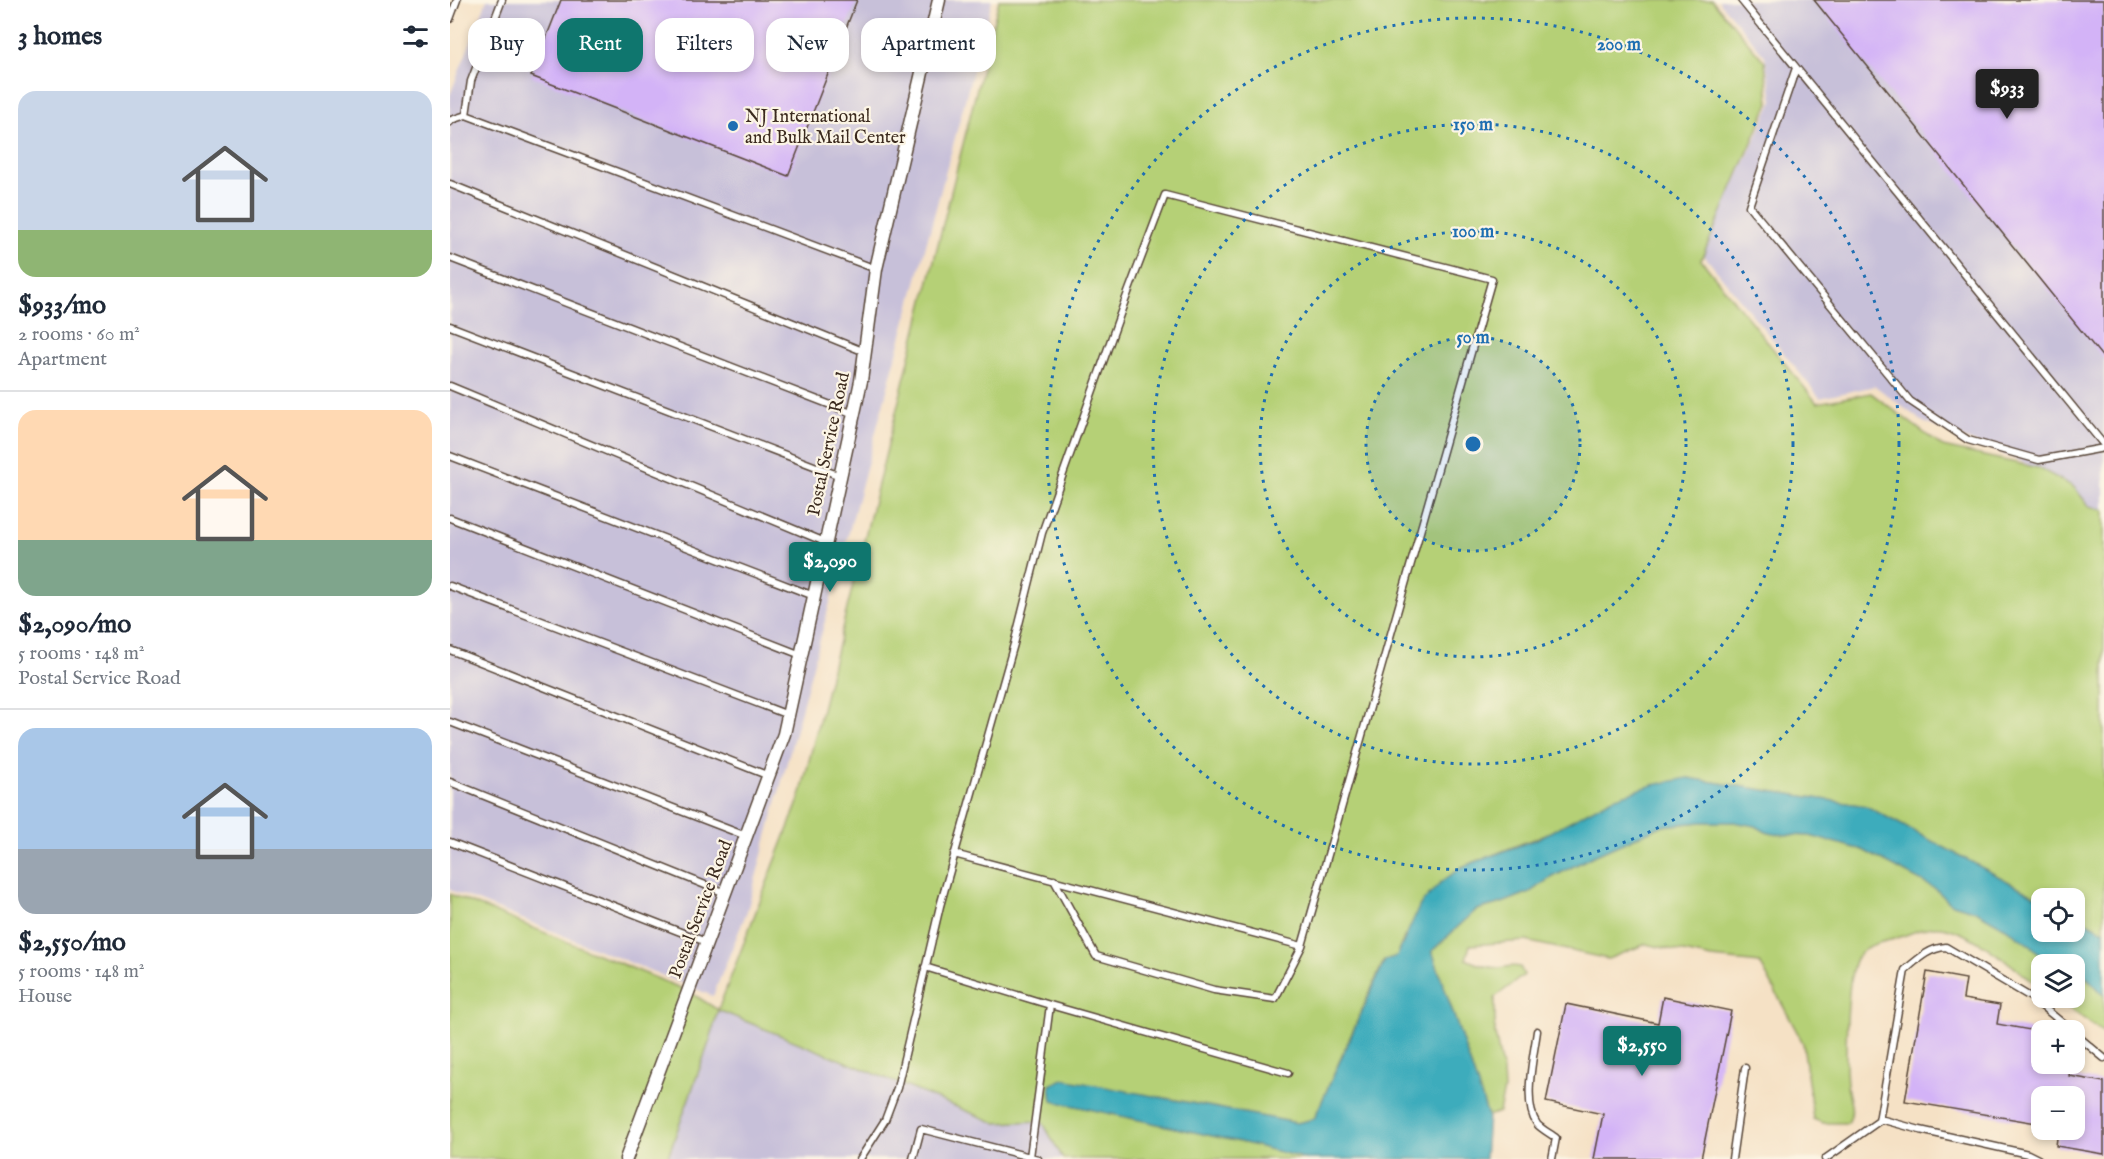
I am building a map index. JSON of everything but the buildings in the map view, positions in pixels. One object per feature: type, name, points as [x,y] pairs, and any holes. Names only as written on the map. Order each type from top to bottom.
[{"type":"street","name":"Postal Service Road","points":[[626,1159],[784,734],[854,414],[876,269],[939,0]]},
{"type":"lane","points":[[450,19],[457,0]]},
{"type":"lane","points":[[466,115],[471,81],[502,0]]},
{"type":"lane","points":[[1741,0],[2104,447],[2038,460],[1968,440],[1910,401],[1749,206],[1796,68]]},
{"type":"lane","points":[[450,122],[466,115],[876,269]]},
{"type":"lane","points":[[450,184],[865,352]]},
{"type":"lane","points":[[860,1159],[885,1120],[897,1088],[954,854],[1014,644],[1042,533],[1165,195],[1492,279],[1302,946],[1275,999],[1214,990],[1096,956],[1054,880]]},
{"type":"lane","points":[[450,258],[854,414]]},
{"type":"lane","points":[[450,326],[840,476]]},
{"type":"lane","points":[[450,386],[826,542]]},
{"type":"lane","points":[[450,456],[814,597]]},
{"type":"lane","points":[[450,518],[801,655]]},
{"type":"lane","points":[[450,586],[788,715]]},
{"type":"lane","points":[[450,650],[769,776]]},
{"type":"lane","points":[[450,722],[747,836]]},
{"type":"lane","points":[[450,782],[725,893]]},
{"type":"lane","points":[[450,842],[707,942]]},
{"type":"lane","points":[[954,854],[1302,946]]},
{"type":"lane","points":[[1825,1159],[1880,1121],[1905,970],[1921,956],[1936,948],[1946,947],[2032,998],[2059,1020]]},
{"type":"lane","points":[[925,968],[1288,1073]]},
{"type":"lane","points":[[1030,1157],[1050,1005]]},
{"type":"lane","points":[[1537,1031],[1530,1075],[1530,1106],[1537,1124],[1556,1138],[1552,1159]]},
{"type":"lane","points":[[2085,1042],[2104,1058]]},
{"type":"lane","points":[[1732,1159],[1745,1068]]},
{"type":"lane","points":[[1880,1119],[2028,1154],[2038,1159]]},
{"type":"lane","points":[[913,1159],[921,1129],[1038,1159]]},
{"type":"shaded area","name":"NJ International and Bulk Mail Center","points":[[487,0],[992,0],[987,18],[861,18],[861,72],[973,72],[747,911],[713,996],[450,890],[450,95],[468,49],[468,72],[545,72],[545,18],[480,18]]},
{"type":"shaded area","points":[[1718,0],[2104,0],[2104,510],[2089,506],[2074,487],[2030,465],[1923,422],[1875,386],[1820,398],[1703,254],[1773,100],[1765,56]]},
{"type":"shaded area","points":[[717,1010],[996,1123],[1042,1121],[1063,1159],[667,1159],[710,1040]]},
{"type":"green space","points":[[999,0],[1712,0],[1765,62],[1769,103],[1701,260],[1817,403],[1871,393],[1943,447],[2039,468],[2074,487],[2089,506],[2104,510],[2104,931],[2085,921],[2085,888],[2031,888],[2031,894],[1866,806],[1688,778],[1462,867],[1404,937],[1397,956],[1384,960],[1314,1119],[1297,1123],[1166,1098],[1050,1085],[1052,1101],[1307,1159],[1063,1159],[1042,1121],[996,1123],[718,1010],[800,797],[981,72],[996,72],[995,18]]},
{"type":"green space","points":[[1701,822],[1734,822],[1756,826],[1774,834],[1810,836],[1863,850],[1936,889],[1950,903],[1976,911],[2006,928],[2035,949],[2040,954],[2031,954],[2031,980],[1989,949],[1959,932],[1945,928],[1923,929],[1865,949],[1857,957],[1853,966],[1848,998],[1846,1073],[1851,1108],[1850,1118],[1848,1123],[1823,1123],[1813,1119],[1803,1043],[1760,963],[1712,958],[1646,944],[1608,959],[1526,941],[1470,945],[1466,959],[1491,967],[1520,967],[1524,975],[1495,997],[1495,1034],[1503,1072],[1504,1090],[1499,1112],[1488,1116],[1432,951],[1476,910],[1530,892],[1589,858],[1661,826]]},
{"type":"green space","points":[[450,894],[688,991],[718,1010],[710,1040],[667,1159],[450,1159]]},
{"type":"green space","points":[[2085,976],[2104,995],[2104,1033],[2069,1008],[2085,1008]]},
{"type":"water","points":[[1688,778],[1866,806],[2031,894],[2031,942],[2085,942],[2085,921],[2104,931],[2104,995],[2085,975],[2085,954],[2040,954],[2006,928],[1976,911],[1950,903],[1936,889],[1863,850],[1810,836],[1774,834],[1756,826],[1734,822],[1701,822],[1661,826],[1589,858],[1530,892],[1476,910],[1432,951],[1488,1116],[1485,1159],[1307,1159],[1052,1101],[1050,1085],[1063,1079],[1297,1123],[1314,1119],[1385,960],[1397,956],[1420,905],[1440,883],[1462,867],[1539,838],[1613,798],[1653,785]]},
{"type":"place","name":"NJ International and Bulk Mail Center","points":[[733,126]]}]
